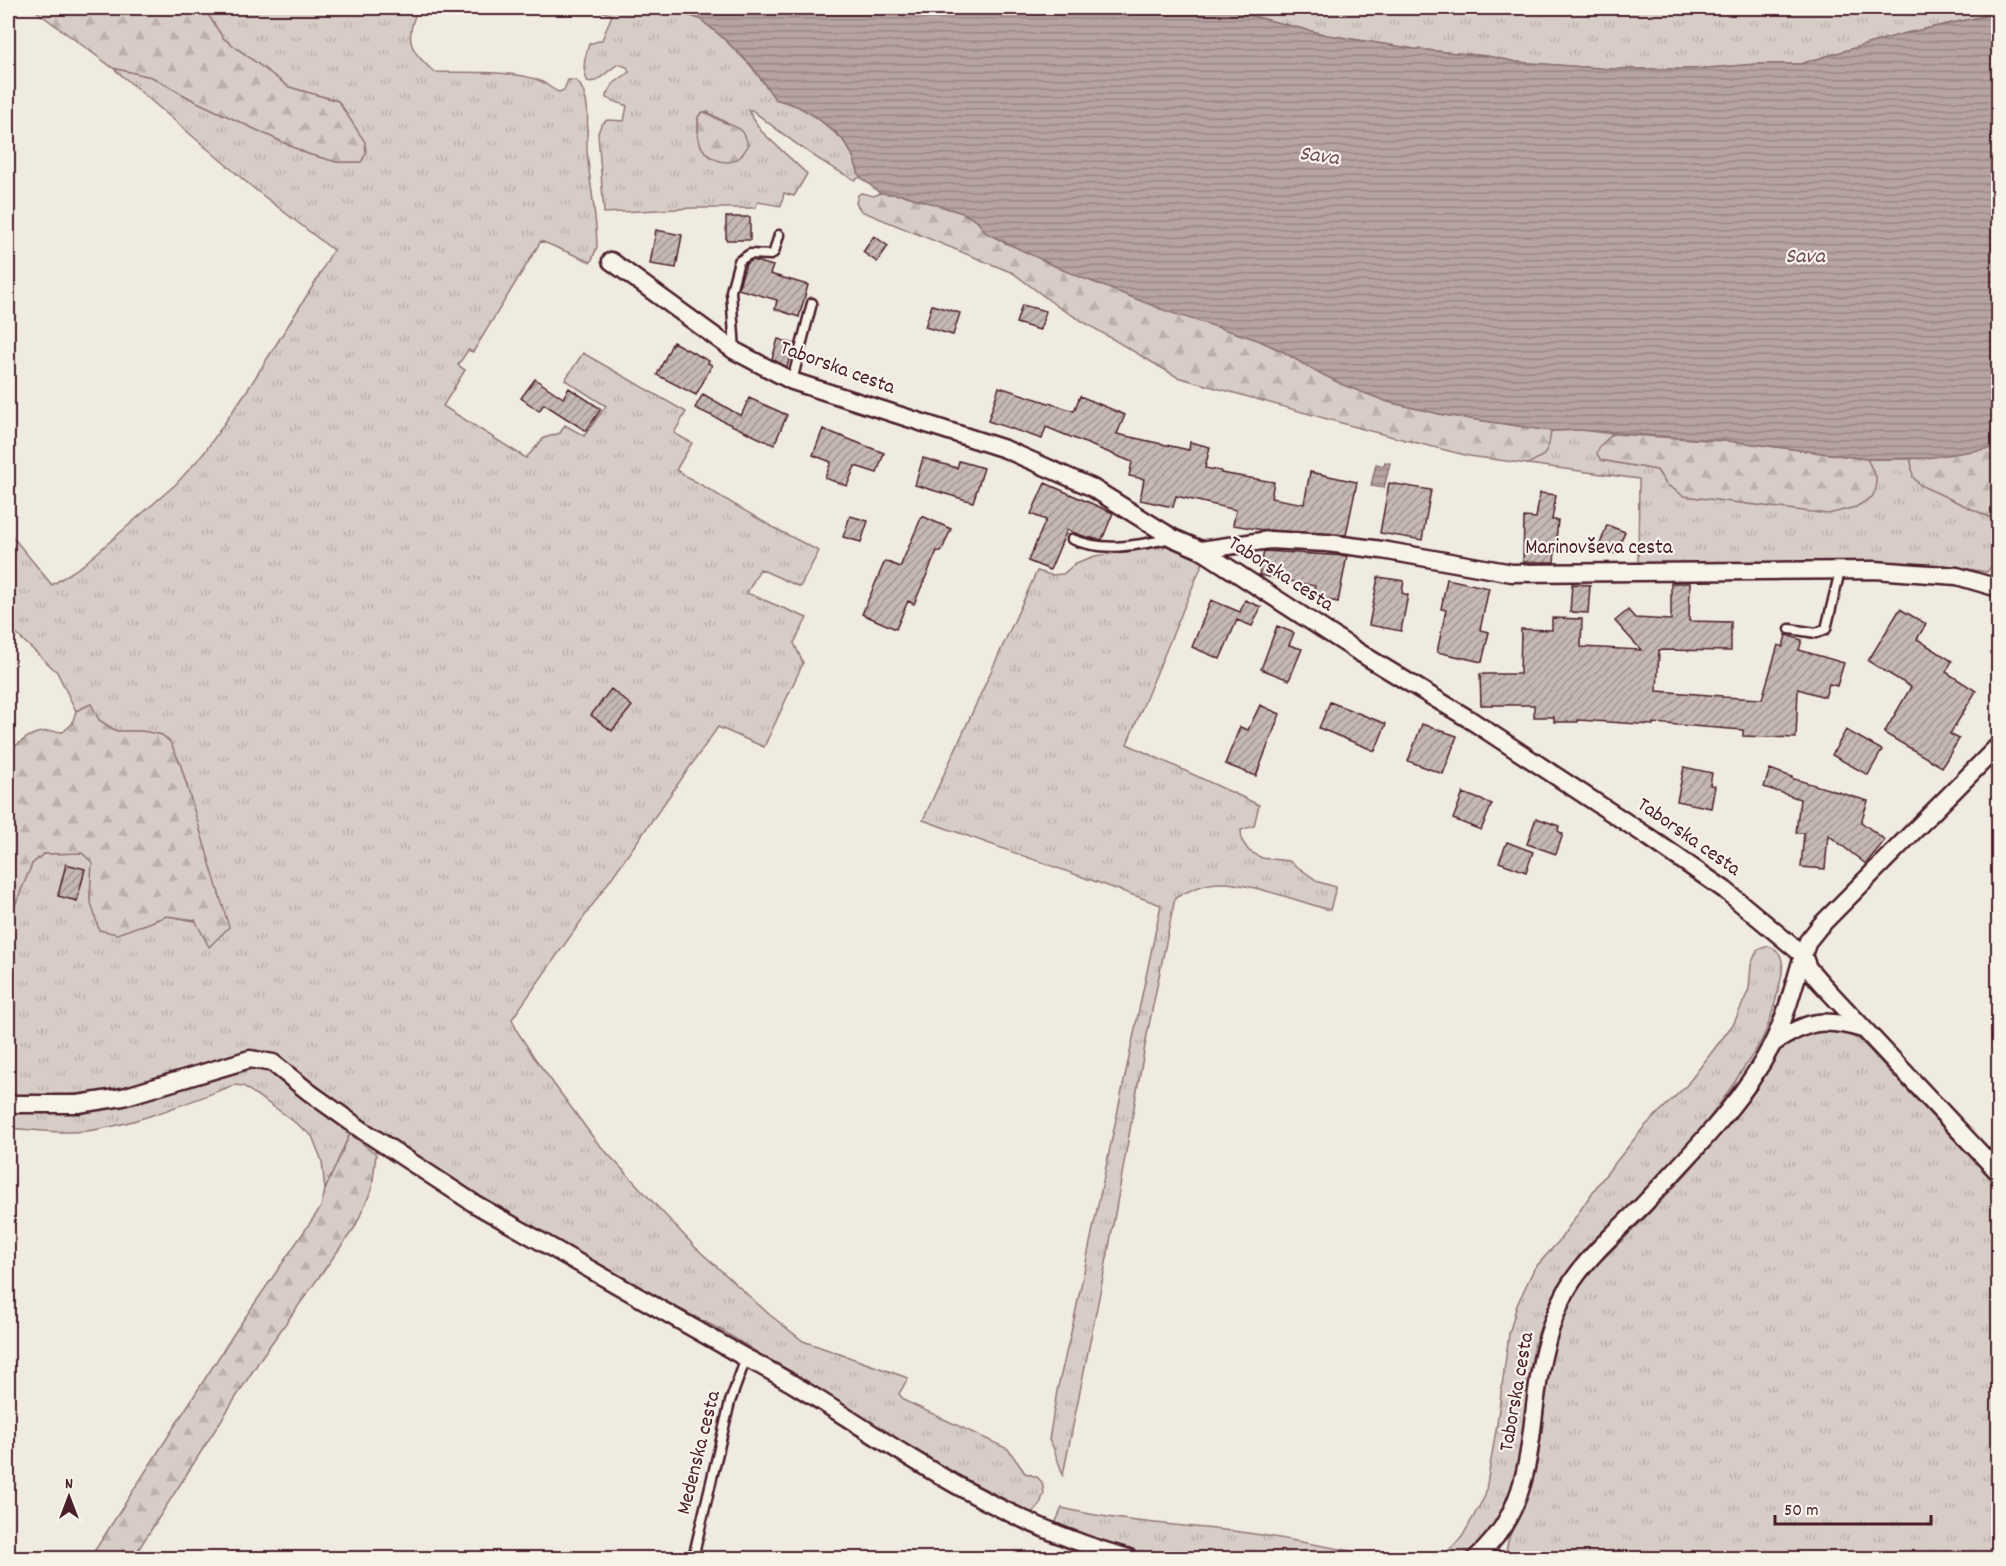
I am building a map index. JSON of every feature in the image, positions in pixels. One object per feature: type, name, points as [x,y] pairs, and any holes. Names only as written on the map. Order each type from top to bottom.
[{"type":"street","name":"Taborska cesta","points":[[611,261],[735,351],[792,381],[1005,448],[1091,487],[1173,538],[1201,550],[1357,651],[1469,719],[1647,836],[1725,890],[1803,954],[1788,1005],[1772,1044],[1736,1101],[1704,1139],[1594,1254],[1569,1287],[1554,1319],[1544,1352],[1529,1462],[1518,1495],[1498,1534],[1476,1558]]},
{"type":"street","name":"Marinovševa cesta","points":[[1201,550],[1269,540],[1360,547],[1512,573],[1908,571],[1957,576],[1998,588]]},
{"type":"street","points":[[1998,746],[1820,926],[1803,954],[1809,968],[1821,983],[1998,1172]]},
{"type":"street","name":"Taborska cesta","points":[[1772,1044],[1794,1030],[1815,1023],[1838,1021],[1864,1029]]},
{"type":"street","points":[[8,1104],[78,1104],[123,1097],[250,1059],[273,1063],[362,1130],[475,1204],[746,1358],[791,1381],[908,1456],[1014,1515],[1059,1536],[1129,1558]]},
{"type":"lane","points":[[735,351],[731,291],[739,261],[750,254],[771,255],[779,235]]},
{"type":"lane","points":[[792,381],[812,303]]},
{"type":"lane","points":[[1072,539],[1096,547],[1136,545],[1173,538]]},
{"type":"lane","points":[[1790,629],[1816,633],[1826,629],[1840,571]]},
{"type":"lane","name":"Medenska cesta","points":[[693,1558],[730,1402],[746,1358]]},
{"type":"green space","points":[[32,8],[204,8],[223,38],[289,87],[338,101],[365,142],[366,153],[361,162],[337,162],[308,154],[195,101],[152,77],[113,68]]},
{"type":"green space","points":[[204,8],[418,8],[411,28],[411,43],[419,57],[434,72],[487,73],[527,77],[538,80],[559,92],[564,90],[568,80],[579,83],[584,92],[587,108],[587,149],[597,235],[597,247],[591,262],[541,241],[473,352],[468,350],[458,365],[465,370],[443,406],[526,458],[544,438],[560,433],[565,425],[584,436],[606,406],[565,380],[583,353],[686,412],[674,433],[692,443],[676,470],[774,528],[819,551],[800,587],[760,569],[747,593],[807,618],[794,643],[803,663],[764,747],[718,727],[512,1019],[534,1057],[595,1140],[695,1247],[770,1315],[803,1341],[908,1378],[899,1394],[905,1401],[1008,1449],[1025,1473],[1037,1477],[1042,1482],[1044,1493],[1040,1504],[1032,1513],[920,1456],[873,1424],[721,1330],[480,1198],[410,1155],[306,1082],[272,1055],[256,1050],[117,1090],[24,1099],[8,1098],[8,922],[32,864],[43,854],[82,853],[92,862],[90,899],[141,926],[167,916],[228,927],[180,763],[170,742],[162,735],[142,731],[116,731],[99,720],[91,704],[76,711],[57,672],[13,631],[8,633],[8,531],[52,585],[83,565],[176,484],[204,453],[250,386],[333,250],[252,187],[113,68],[152,77],[195,101],[308,154],[337,162],[361,162],[346,112],[338,101],[289,87],[223,38]]},
{"type":"green space","points":[[593,8],[665,8],[700,19],[751,66],[775,98],[797,105],[816,117],[843,140],[852,154],[860,177],[855,180],[828,165],[752,110],[748,110],[761,131],[807,174],[794,196],[784,193],[781,206],[758,202],[755,208],[694,208],[604,213],[598,133],[601,125],[607,120],[624,121],[627,106],[606,98],[606,95],[613,84],[629,72],[627,67],[618,64],[596,81],[588,82],[584,68],[589,44],[602,40],[612,15]],"holes":[[[703,112],[727,123],[744,152],[741,156],[698,139],[698,117]]]},
{"type":"green space","points":[[1221,8],[1998,8],[1998,13],[1902,34],[1800,64],[1757,64],[1695,69],[1610,69],[1517,62],[1487,56],[1415,49],[1327,35]]},
{"type":"green space","points":[[703,112],[742,131],[748,146],[740,157],[728,162],[721,161],[705,152],[698,135],[698,117]]},
{"type":"green space","points":[[861,193],[874,196],[880,193],[904,195],[963,213],[977,221],[987,233],[1005,243],[1258,340],[1308,367],[1388,402],[1444,415],[1551,431],[1549,444],[1544,455],[1528,464],[1469,456],[1177,377],[1058,307],[1013,273],[861,211],[856,203]]},
{"type":"green space","points":[[1580,430],[1613,434],[1600,446],[1601,460],[1657,470],[1666,484],[1684,496],[1750,503],[1876,477],[1867,459],[1911,459],[1913,477],[1920,485],[1998,521],[1994,561],[1987,572],[1944,565],[1867,562],[1638,566],[1639,479],[1528,464],[1545,451],[1551,431]]},
{"type":"green space","points":[[1613,434],[1739,442],[1867,459],[1876,477],[1876,489],[1872,497],[1856,507],[1828,514],[1684,496],[1666,484],[1657,470],[1601,460],[1597,454],[1600,446]]},
{"type":"green space","points":[[1998,447],[1998,521],[1920,485],[1913,477],[1911,459]]},
{"type":"green space","points":[[1168,546],[1203,562],[1127,744],[1259,805],[1254,826],[1241,830],[1242,841],[1249,851],[1262,858],[1289,861],[1319,882],[1336,887],[1330,910],[1259,889],[1219,883],[1208,884],[1175,898],[1146,1040],[1108,1253],[1063,1475],[1049,1440],[1057,1391],[1161,905],[923,820],[1037,571],[1051,575],[1063,574],[1076,563],[1095,556]]},
{"type":"green space","points":[[91,704],[99,720],[116,731],[142,731],[162,735],[170,742],[180,763],[229,927],[209,947],[195,920],[167,916],[117,934],[99,930],[90,899],[92,862],[82,853],[43,854],[32,864],[8,922],[8,752],[33,734],[46,731],[63,732],[72,724],[76,711]]},
{"type":"green space","points":[[1768,946],[1778,951],[1782,960],[1782,971],[1772,1016],[1757,1048],[1723,1100],[1690,1143],[1579,1256],[1563,1279],[1550,1304],[1539,1331],[1532,1358],[1526,1426],[1518,1466],[1506,1503],[1488,1537],[1477,1549],[1465,1557],[1446,1560],[1411,1558],[1444,1555],[1462,1537],[1485,1496],[1509,1334],[1517,1305],[1534,1269],[1559,1241],[1599,1183],[1644,1127],[1686,1086],[1734,1023],[1749,989],[1751,965],[1757,950]]},
{"type":"green space","points":[[1824,1029],[1842,1032],[1860,1040],[1998,1186],[1998,1558],[1506,1558],[1508,1541],[1525,1503],[1535,1472],[1556,1336],[1563,1316],[1579,1287],[1594,1268],[1707,1151],[1782,1046],[1797,1036]]},
{"type":"green space","points":[[252,1069],[270,1071],[313,1107],[350,1133],[325,1190],[322,1161],[312,1136],[243,1086],[234,1085],[161,1112],[105,1128],[67,1132],[8,1128],[8,1113],[82,1112],[119,1107]]},
{"type":"green space","points":[[350,1134],[376,1154],[372,1189],[355,1227],[263,1355],[133,1558],[90,1558],[235,1332],[321,1207],[325,1190]]},
{"type":"green space","points":[[1062,1508],[1131,1520],[1248,1533],[1401,1558],[1172,1558],[1125,1552],[1054,1526]]},
{"type":"water","name":"Sava","points":[[665,8],[1221,8],[1327,35],[1415,49],[1487,56],[1517,62],[1610,69],[1695,69],[1757,64],[1800,64],[1902,34],[1998,13],[1998,447],[1927,458],[1867,459],[1739,442],[1580,430],[1551,431],[1444,415],[1388,402],[1343,385],[1258,340],[1169,312],[1065,271],[986,233],[977,221],[963,213],[904,195],[880,193],[860,177],[852,154],[834,131],[797,106],[775,99],[751,65],[700,19]]},
{"type":"water","points":[[1385,462],[1390,463],[1384,488],[1371,486],[1376,464],[1384,466]]},
{"type":"building","points":[[726,217],[750,217],[750,240],[726,240]]},
{"type":"building","points":[[656,230],[682,235],[676,268],[650,264]]},
{"type":"building","points":[[874,236],[888,246],[877,262],[863,252]]},
{"type":"building","points":[[752,260],[773,266],[770,274],[808,285],[799,317],[775,309],[777,300],[738,289],[746,264]]},
{"type":"building","points":[[932,305],[960,313],[953,335],[925,327]]},
{"type":"building","points":[[1022,305],[1046,311],[1040,330],[1016,323]]},
{"type":"building","points":[[778,339],[794,344],[787,367],[772,359]]},
{"type":"building","points":[[673,342],[709,361],[708,363],[712,365],[696,395],[657,375]]},
{"type":"building","points":[[535,379],[563,398],[569,388],[601,409],[586,431],[544,404],[539,411],[521,398]]},
{"type":"building","points":[[999,387],[1074,411],[1080,396],[1125,415],[1117,434],[1189,450],[1190,442],[1210,447],[1205,468],[1274,482],[1271,498],[1304,504],[1310,472],[1357,482],[1346,535],[1263,530],[1233,525],[1236,510],[1176,496],[1173,507],[1140,500],[1144,479],[1129,476],[1132,462],[1046,427],[1042,439],[988,421]]},
{"type":"building","points":[[703,394],[741,416],[749,398],[787,415],[774,445],[695,408]]},
{"type":"building","points":[[823,429],[884,453],[877,473],[855,466],[847,486],[825,478],[831,462],[813,455]]},
{"type":"building","points":[[923,458],[957,468],[959,461],[984,468],[973,502],[915,485]]},
{"type":"building","points":[[1045,483],[1113,513],[1102,540],[1067,530],[1050,570],[1028,561],[1046,520],[1031,514]]},
{"type":"building","points":[[1389,483],[1431,490],[1422,540],[1380,533]]},
{"type":"building","points":[[1540,493],[1556,495],[1552,520],[1558,520],[1554,562],[1523,562],[1524,517],[1536,518]]},
{"type":"building","points":[[850,516],[868,521],[861,542],[843,537]]},
{"type":"building","points":[[922,516],[951,529],[941,552],[937,551],[914,604],[908,601],[896,629],[862,614],[885,561],[900,567]]},
{"type":"building","points":[[1607,525],[1625,532],[1616,554],[1599,547]]},
{"type":"building","points":[[1264,551],[1347,556],[1338,602],[1313,597],[1315,586],[1259,575]]},
{"type":"building","points":[[1378,577],[1404,581],[1402,593],[1408,595],[1401,631],[1369,625]]},
{"type":"building","points":[[1447,579],[1489,588],[1480,630],[1489,632],[1482,662],[1437,652],[1446,610],[1441,609]]},
{"type":"building","points":[[1671,583],[1690,583],[1689,621],[1731,622],[1731,651],[1659,650],[1657,691],[1762,699],[1778,645],[1783,647],[1786,635],[1802,640],[1799,650],[1844,663],[1837,686],[1829,684],[1825,697],[1798,689],[1796,738],[1743,736],[1743,730],[1653,723],[1653,725],[1578,720],[1578,722],[1554,722],[1554,717],[1534,717],[1534,705],[1481,705],[1480,674],[1520,674],[1521,629],[1552,630],[1552,618],[1582,619],[1581,647],[1641,650],[1615,621],[1628,610],[1635,618],[1671,620]]},
{"type":"building","points":[[1572,584],[1590,585],[1588,613],[1570,612]]},
{"type":"building","points":[[1211,600],[1240,612],[1245,600],[1261,607],[1252,626],[1237,620],[1220,659],[1192,647]]},
{"type":"building","points":[[1900,609],[1926,624],[1917,639],[1952,661],[1946,672],[1976,691],[1950,734],[1959,739],[1942,767],[1884,733],[1911,687],[1868,661]]},
{"type":"building","points":[[1277,626],[1294,633],[1289,645],[1302,649],[1289,680],[1261,669]]},
{"type":"building","points":[[611,689],[632,706],[612,731],[591,715]]},
{"type":"building","points":[[1330,702],[1386,724],[1375,751],[1319,728]]},
{"type":"building","points":[[1260,705],[1280,714],[1256,776],[1225,764],[1240,727],[1248,730]]},
{"type":"building","points":[[1422,724],[1457,736],[1443,774],[1408,761]]},
{"type":"building","points":[[1846,730],[1882,750],[1868,775],[1832,755]]},
{"type":"building","points":[[1684,767],[1712,773],[1710,785],[1715,786],[1711,808],[1677,801]]},
{"type":"building","points":[[1770,769],[1791,778],[1868,801],[1861,822],[1885,840],[1866,864],[1828,835],[1825,869],[1801,867],[1804,833],[1796,833],[1800,799],[1764,787]]},
{"type":"building","points":[[1463,793],[1492,804],[1481,830],[1453,819]]},
{"type":"building","points":[[1536,818],[1559,826],[1558,831],[1563,834],[1556,854],[1527,844]]},
{"type":"building","points":[[1507,842],[1533,852],[1526,872],[1499,862]]},
{"type":"building","points":[[66,864],[85,869],[77,901],[58,896]]}]
